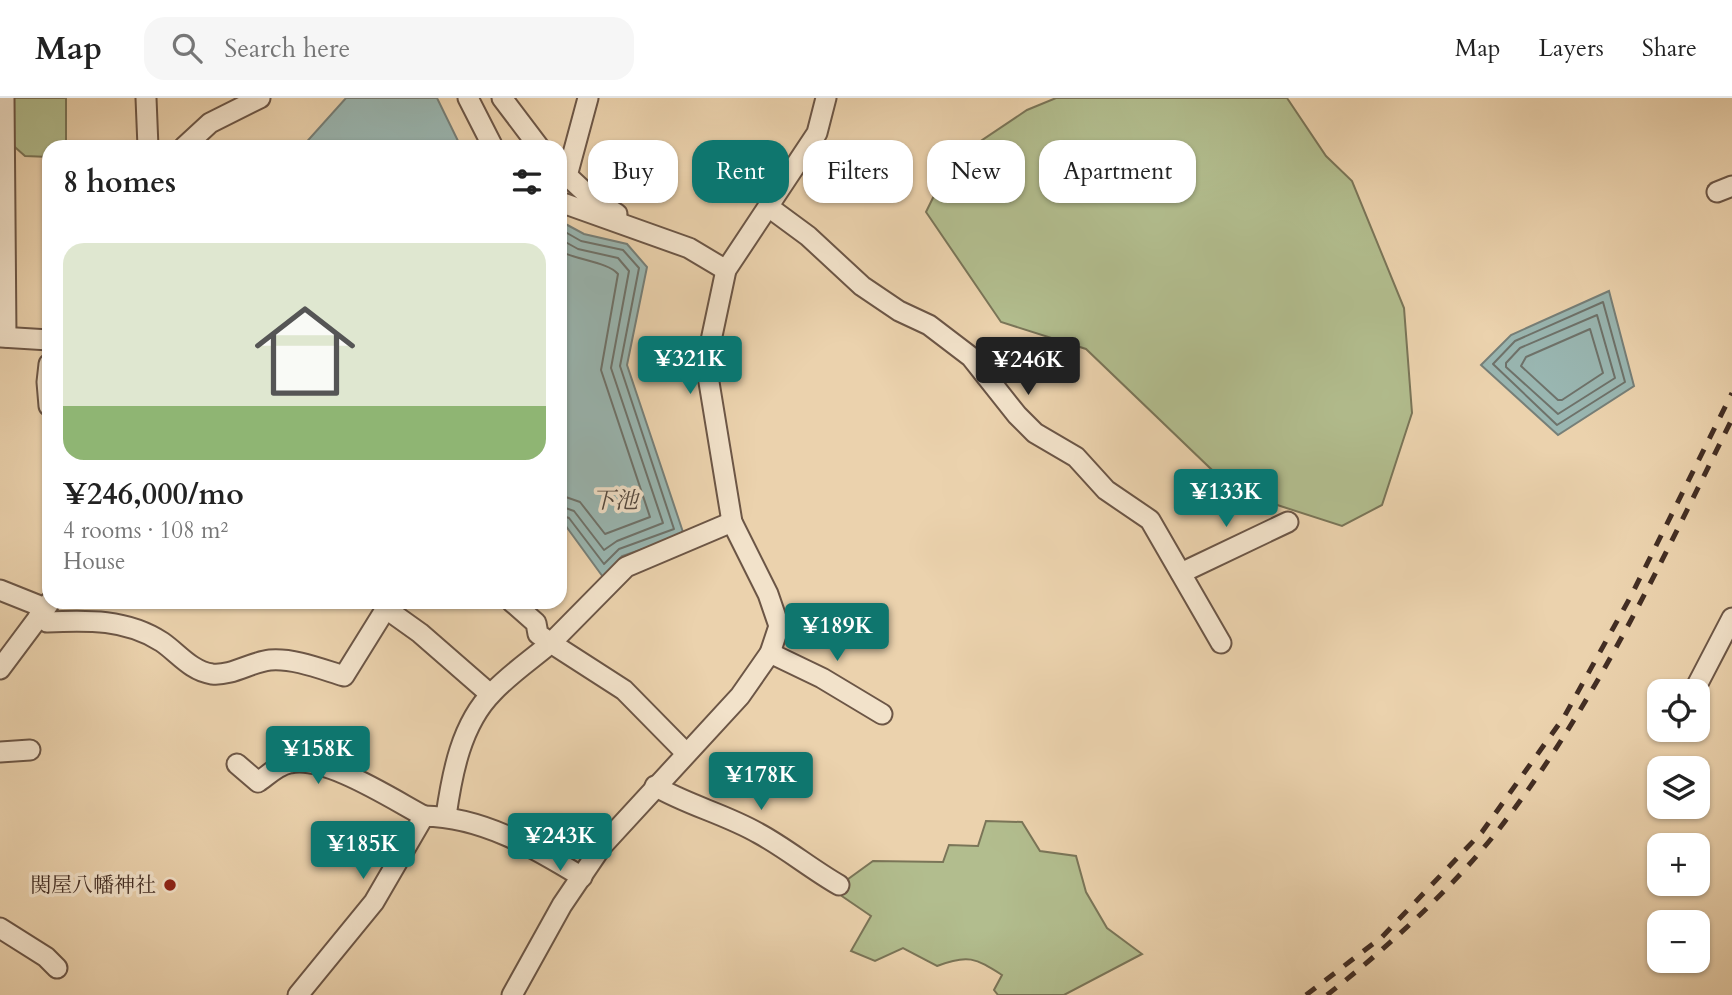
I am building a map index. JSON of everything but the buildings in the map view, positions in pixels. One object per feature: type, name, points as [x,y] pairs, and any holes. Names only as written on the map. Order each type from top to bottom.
[{"type":"street","points":[[4,98],[3,337],[42,340]]},
{"type":"street","points":[[146,98],[148,140]]},
{"type":"street","points":[[192,140],[210,123],[260,98]]},
{"type":"street","points":[[468,98],[489,140]]},
{"type":"street","points":[[502,98],[534,140]]},
{"type":"street","points":[[567,164],[588,98]]},
{"type":"street","points":[[512,995],[562,905],[602,846],[740,696],[770,653],[779,626],[768,594],[732,522],[706,364],[726,270],[770,208],[817,133],[826,98]]},
{"type":"street","points":[[567,176],[589,196],[638,230]]},
{"type":"street","points":[[567,205],[689,248],[726,270]]},
{"type":"street","points":[[770,208],[808,236],[862,286],[900,311],[929,325],[971,357],[1017,415],[1035,433],[1076,457],[1106,490],[1150,520],[1221,643]]},
{"type":"street","points":[[446,816],[463,740],[474,717],[490,694],[551,643],[626,567],[732,522]]},
{"type":"street","points":[[1181,573],[1288,522]]},
{"type":"street","points":[[0,590],[42,607]]},
{"type":"street","points":[[0,669],[44,609]]},
{"type":"street","points":[[45,609],[47,622],[99,620],[133,628],[163,642],[182,660],[212,674],[239,670],[267,660],[283,660],[344,676],[385,609]]},
{"type":"street","points":[[392,609],[490,694]]},
{"type":"street","points":[[520,609],[536,623],[538,634],[624,690],[686,753]]},
{"type":"street","points":[[1700,679],[1732,618]]},
{"type":"street","points":[[770,653],[822,678],[882,714]]},
{"type":"street","points":[[0,752],[30,750]]},
{"type":"street","points":[[237,764],[258,782],[290,763],[308,763],[334,770],[424,816],[446,816],[501,832],[582,877]]},
{"type":"street","points":[[655,786],[755,831],[839,886]]},
{"type":"street","points":[[298,995],[374,902],[424,816]]},
{"type":"street","points":[[0,928],[46,957],[57,968]]},
{"type":"green space","points":[[8,98],[66,98],[66,140],[42,140],[42,157],[25,156],[8,141]]},
{"type":"green space","points":[[1056,98],[1287,98],[1326,156],[1352,181],[1404,308],[1412,413],[1382,505],[1342,526],[1234,491],[1086,349],[1001,322],[926,212],[930,203],[1025,203],[1025,140],[982,140],[1027,110]]},
{"type":"green space","points":[[986,821],[1022,822],[1040,851],[1076,856],[1086,892],[1107,928],[1142,954],[1064,995],[998,995],[994,990],[1002,975],[978,962],[964,959],[937,966],[903,948],[875,961],[851,951],[871,916],[833,890],[873,861],[943,862],[949,845],[978,846]]},
{"type":"water","points":[[346,98],[437,98],[458,140],[308,140]]},
{"type":"water","name":"下池","points":[[567,225],[584,234],[627,244],[647,267],[627,365],[684,535],[622,556],[603,577],[567,528]]},
{"type":"water","points":[[1609,291],[1634,386],[1558,435],[1481,365],[1511,335]]},
{"type":"railway","points":[[1306,995],[1382,937],[1482,832],[1564,717],[1631,596],[1732,393]]},
{"type":"railway","points":[[1327,995],[1373,958],[1461,874],[1499,829],[1534,781],[1597,682],[1626,630],[1732,419]]},
{"type":"place","name":"関屋八幡神社","points":[[170,885]]}]
